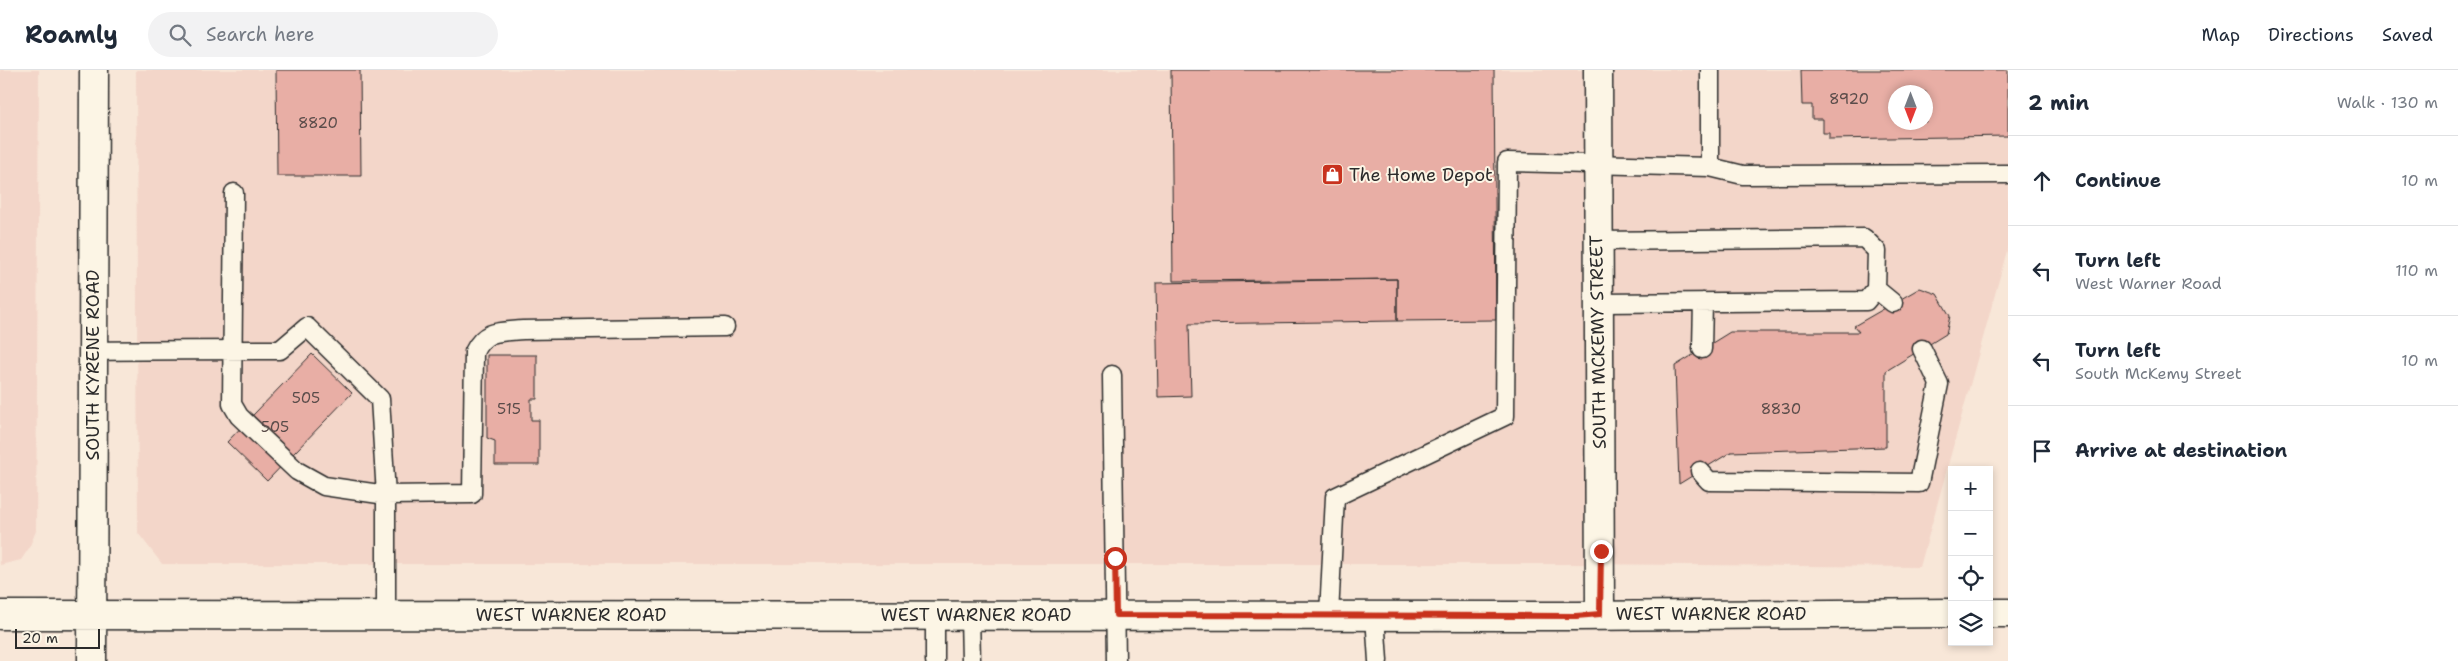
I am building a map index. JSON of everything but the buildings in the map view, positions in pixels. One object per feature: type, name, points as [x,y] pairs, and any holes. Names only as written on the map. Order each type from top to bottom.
[{"type":"main road","name":"SOUTH KYRENE ROAD","points":[[92,661],[94,70]]},
{"type":"main road","name":"SOUTH MCKEMY STREET","points":[[1598,70],[1600,614]]},
{"type":"main road","points":[[1993,613],[2008,612]]},
{"type":"main road","name":"WEST WARNER ROAD","points":[[0,615],[1375,616],[1948,613]]},
{"type":"lane","points":[[1710,70],[1710,167]]},
{"type":"lane","points":[[1329,615],[1335,497],[1505,416],[1507,162],[1710,167],[1743,175],[2008,174]]},
{"type":"lane","points":[[234,193],[232,404],[239,416],[297,471],[324,486],[386,495],[472,494],[474,352],[480,340],[493,332],[725,327]]},
{"type":"lane","points":[[1598,241],[1864,238],[1877,251],[1876,289],[1866,301],[1599,302]]},
{"type":"lane","points":[[1876,289],[1893,304]]},
{"type":"lane","points":[[1702,349],[1703,302]]},
{"type":"lane","points":[[93,351],[280,350],[306,327],[380,399],[386,495],[386,615]]},
{"type":"lane","points":[[1700,471],[1709,481],[1919,483],[1940,384],[1922,349]]},
{"type":"lane","points":[[1112,375],[1116,661]]},
{"type":"lane","points":[[935,615],[935,661]]},
{"type":"lane","points":[[970,615],[971,661]]},
{"type":"lane","points":[[1375,616],[1378,661]]},
{"type":"shaded area","points":[[0,70],[39,70],[36,531],[29,548],[21,560],[0,565]]},
{"type":"shaded area","points":[[136,70],[2008,70],[2008,247],[1920,567],[1565,564],[162,564],[138,533]]},
{"type":"place","name":"The Home Depot","points":[[1333,175]]},
{"type":"route","points":[[1115,558],[1116,615],[1576,616],[1600,614],[1601,551]]}]
